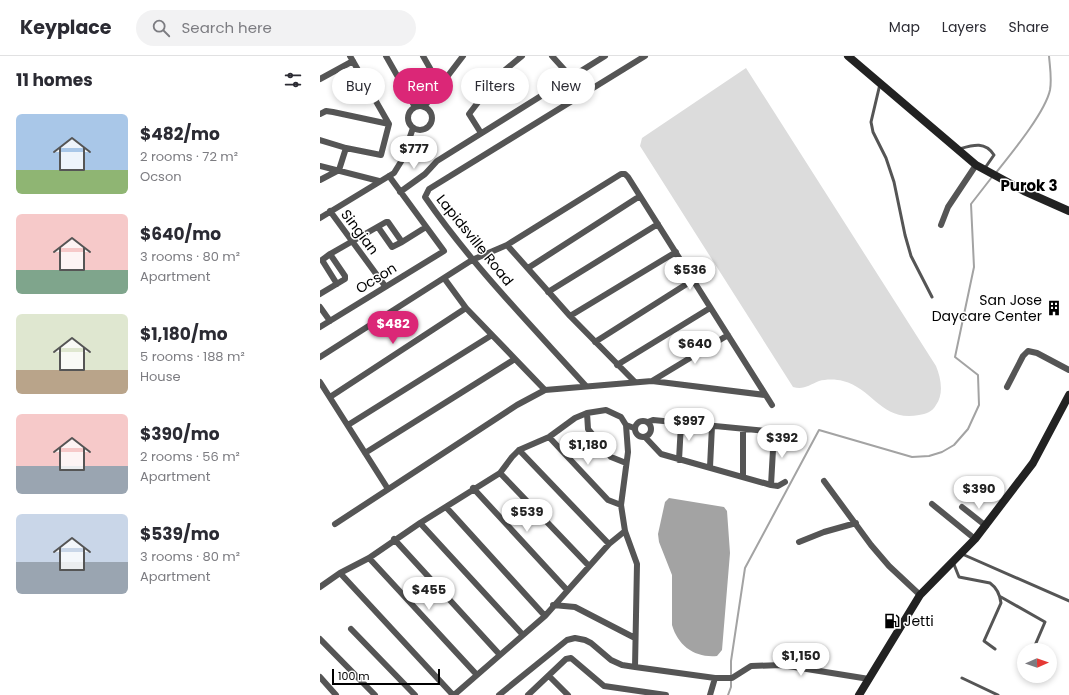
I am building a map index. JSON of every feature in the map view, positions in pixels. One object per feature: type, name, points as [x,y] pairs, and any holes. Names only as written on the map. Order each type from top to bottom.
[{"type":"street","points":[[386,56],[415,107]]},
{"type":"street","points":[[423,56],[430,68]]},
{"type":"street","points":[[452,68],[462,56]]},
{"type":"street","points":[[481,133],[469,114],[499,75],[522,56]]},
{"type":"street","points":[[552,56],[563,68]]},
{"type":"street","points":[[586,68],[605,56]]},
{"type":"street","name":"Lapidsville Road","points":[[586,386],[472,260],[425,197],[429,189],[645,56]]},
{"type":"street","points":[[848,56],[958,150],[983,169],[1069,211]]},
{"type":"street","points":[[320,79],[352,59],[389,124],[381,156],[320,140]]},
{"type":"street","points":[[400,192],[425,174],[437,161],[537,98]]},
{"type":"street","points":[[424,106],[431,114],[431,124],[423,130],[413,128],[409,123],[408,116],[415,107],[424,106]]},
{"type":"street","points":[[320,114],[326,111],[333,112],[389,124]]},
{"type":"street","points":[[320,218],[389,176],[400,164],[413,128]]},
{"type":"street","points":[[320,180],[340,170],[346,148]]},
{"type":"street","points":[[320,166],[380,181]]},
{"type":"street","points":[[941,225],[948,207],[983,169]]},
{"type":"street","points":[[320,357],[472,260],[507,245],[620,174],[625,174],[772,405]]},
{"type":"street","points":[[378,227],[392,247],[426,227],[389,176]]},
{"type":"street","points":[[528,268],[640,196]]},
{"type":"street","name":"Singian","points":[[330,211],[385,286]]},
{"type":"street","points":[[336,284],[322,263],[322,260],[330,254],[388,222],[402,242]]},
{"type":"street","points":[[548,292],[658,224]]},
{"type":"street","name":"Ocson","points":[[320,327],[444,251],[426,227]]},
{"type":"street","points":[[507,245],[570,316],[635,382]]},
{"type":"street","points":[[570,316],[676,252]]},
{"type":"street","points":[[320,294],[345,279],[345,276],[330,254]]},
{"type":"street","points":[[444,278],[466,308],[545,390]]},
{"type":"street","points":[[595,342],[693,280]]},
{"type":"street","points":[[320,307],[330,321]]},
{"type":"street","points":[[330,397],[466,308]]},
{"type":"street","points":[[617,365],[710,308]]},
{"type":"street","points":[[348,425],[492,335]]},
{"type":"street","points":[[652,381],[728,335]]},
{"type":"street","points":[[1007,387],[1023,356],[1028,351],[1037,353],[1069,370]]},
{"type":"street","points":[[366,453],[515,359]]},
{"type":"street","points":[[335,524],[517,405],[545,390],[652,381],[765,395]]},
{"type":"street","points":[[320,382],[388,489]]},
{"type":"street","points":[[859,695],[920,594],[975,540],[1039,455],[1069,394]]},
{"type":"street","points":[[320,588],[340,573],[368,558],[473,488],[500,473],[512,456],[519,450],[549,437],[575,418],[587,413],[606,410],[621,417],[626,425],[628,438],[621,505],[625,531],[636,564],[634,667]]},
{"type":"street","points":[[587,413],[588,429],[611,457],[626,463]]},
{"type":"street","points":[[648,422],[651,427],[650,433],[646,437],[640,437],[635,433],[634,428],[637,423],[642,420],[648,422],[653,420],[681,424],[799,434]]},
{"type":"street","points":[[679,460],[681,424]]},
{"type":"street","points":[[626,425],[634,428]]},
{"type":"street","points":[[710,467],[712,426]]},
{"type":"street","points":[[743,429],[743,476]]},
{"type":"street","points":[[772,485],[774,432]]},
{"type":"street","points":[[549,437],[608,500],[621,505]]},
{"type":"street","points":[[646,437],[661,454],[679,460],[710,467],[772,485],[778,486],[785,482]]},
{"type":"street","points":[[519,450],[609,544]]},
{"type":"street","points":[[500,473],[589,566]]},
{"type":"street","points":[[824,481],[856,523],[863,535],[889,566],[920,594]]},
{"type":"street","points":[[473,488],[567,590]]},
{"type":"street","points":[[932,504],[975,540]]},
{"type":"street","points":[[446,507],[545,616]]},
{"type":"street","points":[[962,507],[986,526]]},
{"type":"street","points":[[420,523],[523,635]]},
{"type":"street","points":[[799,542],[824,532],[856,523]]},
{"type":"street","points":[[340,573],[453,695],[477,676],[545,616],[609,544],[625,531]]},
{"type":"street","points":[[394,540],[500,655]]},
{"type":"street","points":[[368,558],[477,676]]},
{"type":"street","points":[[554,606],[575,608],[635,638]]},
{"type":"street","points":[[351,629],[415,695]]},
{"type":"street","points":[[320,639],[374,695]]},
{"type":"street","points":[[499,695],[556,647],[571,639],[585,640],[591,643],[611,660],[622,665],[634,667],[717,678],[732,678],[751,666],[782,665],[869,679]]},
{"type":"street","points":[[529,695],[566,659],[571,658],[604,686],[666,695]]},
{"type":"street","points":[[549,676],[568,695]]},
{"type":"street","points":[[320,677],[336,695]]},
{"type":"street","points":[[710,695],[717,678]]},
{"type":"lane","points":[[880,84],[871,122],[873,132],[886,158],[894,182],[904,235],[911,256],[932,297]]},
{"type":"lane","points":[[958,150],[975,144],[987,147],[994,155],[983,169]]},
{"type":"lane","points":[[962,554],[1069,601]]},
{"type":"lane","points":[[953,562],[958,577],[990,584],[994,587],[1000,597],[1002,603],[984,640],[995,649]]},
{"type":"lane","points":[[1000,597],[1045,622],[1036,643]]},
{"type":"lane","points":[[962,678],[998,695]]},
{"type":"shaded area","points":[[746,68],[936,366],[941,391],[939,401],[929,412],[919,415],[906,416],[895,414],[878,404],[854,385],[840,380],[825,380],[803,387],[793,387],[640,146],[642,138]]},
{"type":"shaded area","points":[[669,498],[724,507],[727,511],[730,553],[722,650],[717,656],[702,655],[688,649],[678,639],[672,625],[672,575],[659,542],[658,534],[665,502]]},
{"type":"waterway","points":[[995,174],[1026,134],[1047,99],[1051,82],[1049,56]]},
{"type":"waterway","points":[[728,695],[731,687],[731,661],[745,568],[819,430],[912,457],[929,456],[942,452],[954,445],[968,429],[979,405],[978,375],[955,357],[974,267],[971,204],[992,177]]},
{"type":"place","name":"San Jose Daycare Center","points":[[1054,308]]},
{"type":"place","name":"Jetti","points":[[892,621]]},
{"type":"district","name":"Purok 3","points":[[1029,185]]}]
